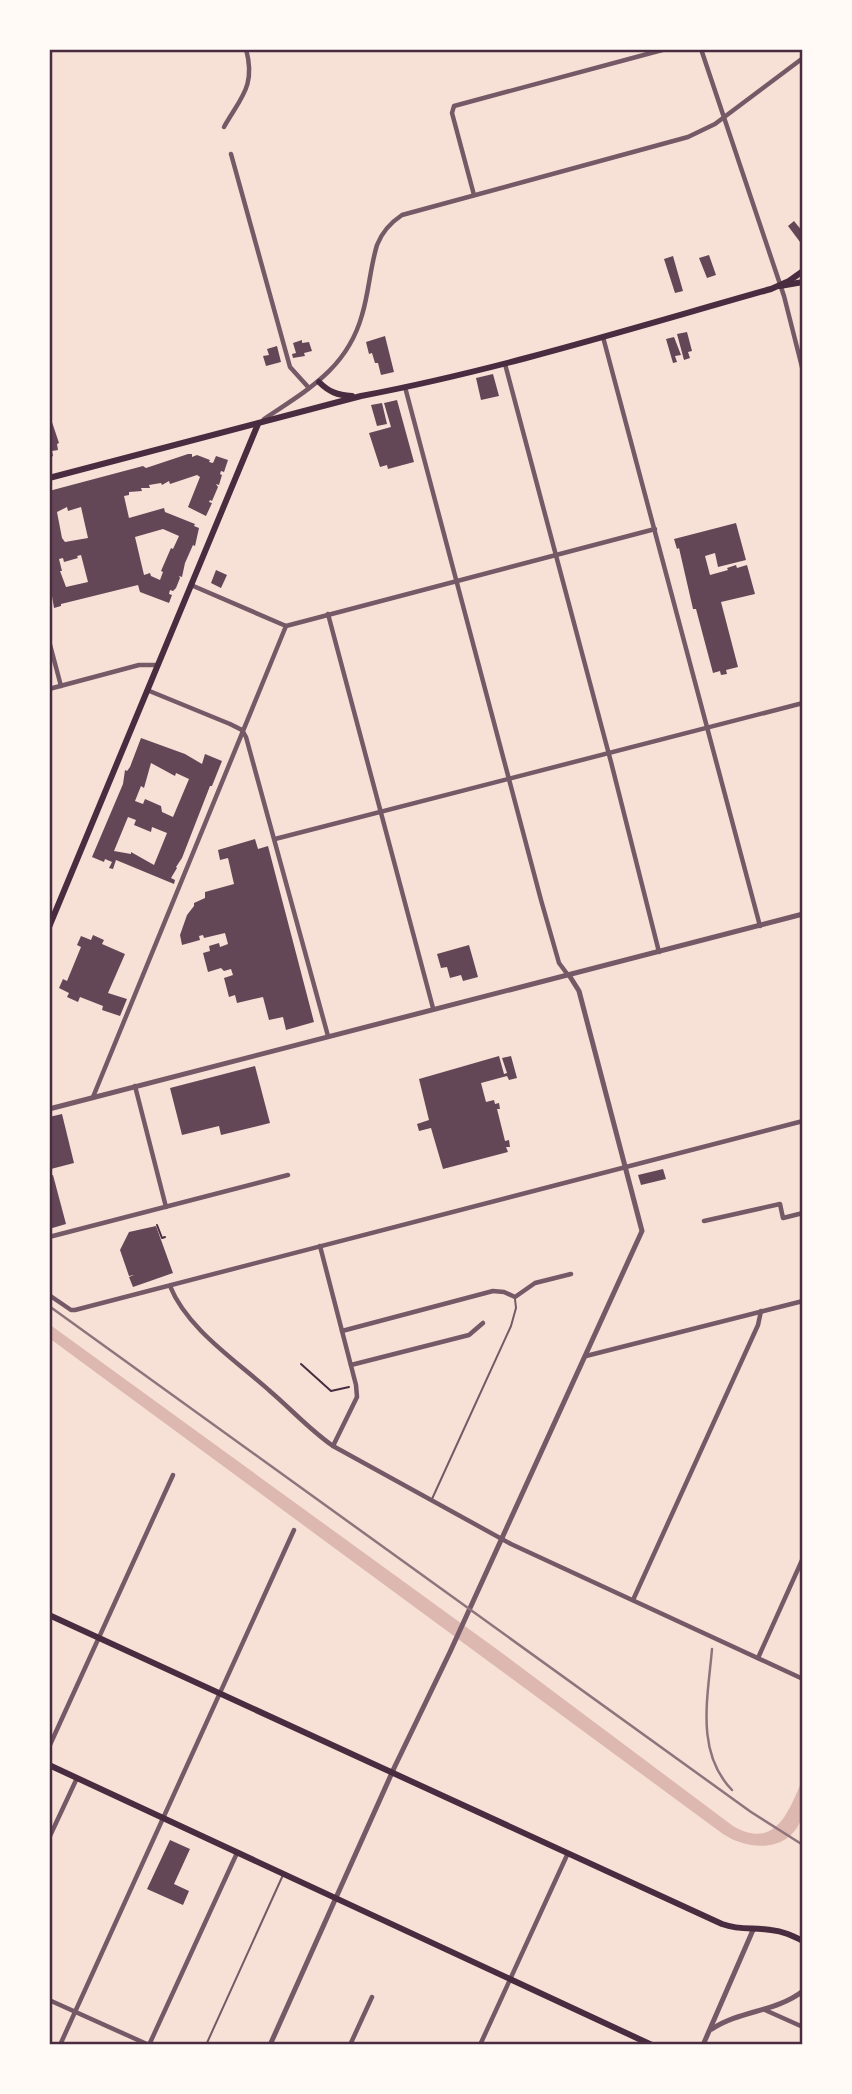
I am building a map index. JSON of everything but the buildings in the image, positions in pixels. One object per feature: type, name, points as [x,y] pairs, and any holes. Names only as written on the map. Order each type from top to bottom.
[{"type":"main road","points":[[780,286],[803,271]]},
{"type":"main road","points":[[49,478],[361,396],[505,362],[780,286],[803,282]]},
{"type":"main road","points":[[319,382],[328,391],[339,395],[361,396]]},
{"type":"main road","points":[[49,928],[258,424]]},
{"type":"main road","points":[[49,1615],[722,1924],[739,1930],[781,1931],[803,1941]]},
{"type":"main road","points":[[49,1765],[652,2045]]},
{"type":"street","points":[[224,127],[248,88],[250,75],[246,49]]},
{"type":"street","points":[[474,195],[452,108],[666,49]]},
{"type":"street","points":[[701,49],[780,286],[803,371]]},
{"type":"street","points":[[258,424],[319,382],[337,362],[357,329],[366,300],[376,245],[389,225],[402,215],[660,146],[706,130],[803,58]]},
{"type":"street","points":[[231,154],[290,367],[309,388]]},
{"type":"street","points":[[603,336],[760,926]]},
{"type":"street","points":[[505,362],[659,952]]},
{"type":"street","points":[[270,2045],[642,1231],[579,991],[559,963],[405,387]]},
{"type":"street","points":[[191,585],[286,626],[655,529]]},
{"type":"street","points":[[328,614],[433,1009]]},
{"type":"street","points":[[93,1097],[286,626]]},
{"type":"street","points":[[49,641],[61,686]]},
{"type":"street","points":[[49,689],[139,664],[158,665]]},
{"type":"street","points":[[147,690],[242,730],[251,750],[328,1036]]},
{"type":"street","points":[[275,839],[803,704]]},
{"type":"street","points":[[49,1109],[803,914]]},
{"type":"street","points":[[135,1086],[166,1207]]},
{"type":"street","points":[[49,1295],[75,1310],[803,1121]]},
{"type":"street","points":[[49,1237],[288,1175]]},
{"type":"street","points":[[704,1221],[779,1204],[783,1218],[803,1213]]},
{"type":"street","points":[[320,1246],[357,1397],[333,1446]]},
{"type":"street","points":[[342,1331],[493,1291],[514,1297],[535,1283],[571,1274]]},
{"type":"street","points":[[170,1286],[176,1300],[225,1353],[333,1446],[502,1538],[803,1679]]},
{"type":"street","points":[[586,1356],[803,1301]]},
{"type":"street","points":[[633,1600],[758,1325],[761,1311]]},
{"type":"street","points":[[351,1365],[469,1335],[483,1322]]},
{"type":"street","points":[[49,1747],[173,1475]]},
{"type":"street","points":[[60,2045],[295,1530]]},
{"type":"street","points":[[758,1658],[803,1558]]},
{"type":"street","points":[[49,1838],[76,1778]]},
{"type":"street","points":[[49,2000],[149,2045],[237,1853]]},
{"type":"street","points":[[480,2045],[568,1853]]},
{"type":"street","points":[[703,2045],[753,1930]]},
{"type":"street","points":[[709,2031],[726,2020],[787,2003],[803,1991]]},
{"type":"street","points":[[350,2045],[372,1997]]},
{"type":"street","points":[[765,2010],[803,2027]]},
{"type":"lane","points":[[432,1500],[511,1326],[516,1308],[514,1297]]},
{"type":"lane","points":[[206,2045],[283,1874]]},
{"type":"path","points":[[157,1225],[162,1238],[165,1237]]},
{"type":"path","points":[[301,1364],[331,1391],[356,1385]]},
{"type":"shaded area","points":[[49,1324],[502,1653],[733,1826],[760,1834],[779,1824],[803,1778],[804,1808],[796,1829],[779,1843],[756,1846],[733,1840],[723,1834],[49,1338]]},
{"type":"railway","points":[[49,1306],[751,1812],[803,1845]]},
{"type":"railway","points":[[712,1649],[707,1705],[708,1741],[720,1775],[732,1790]]}]
